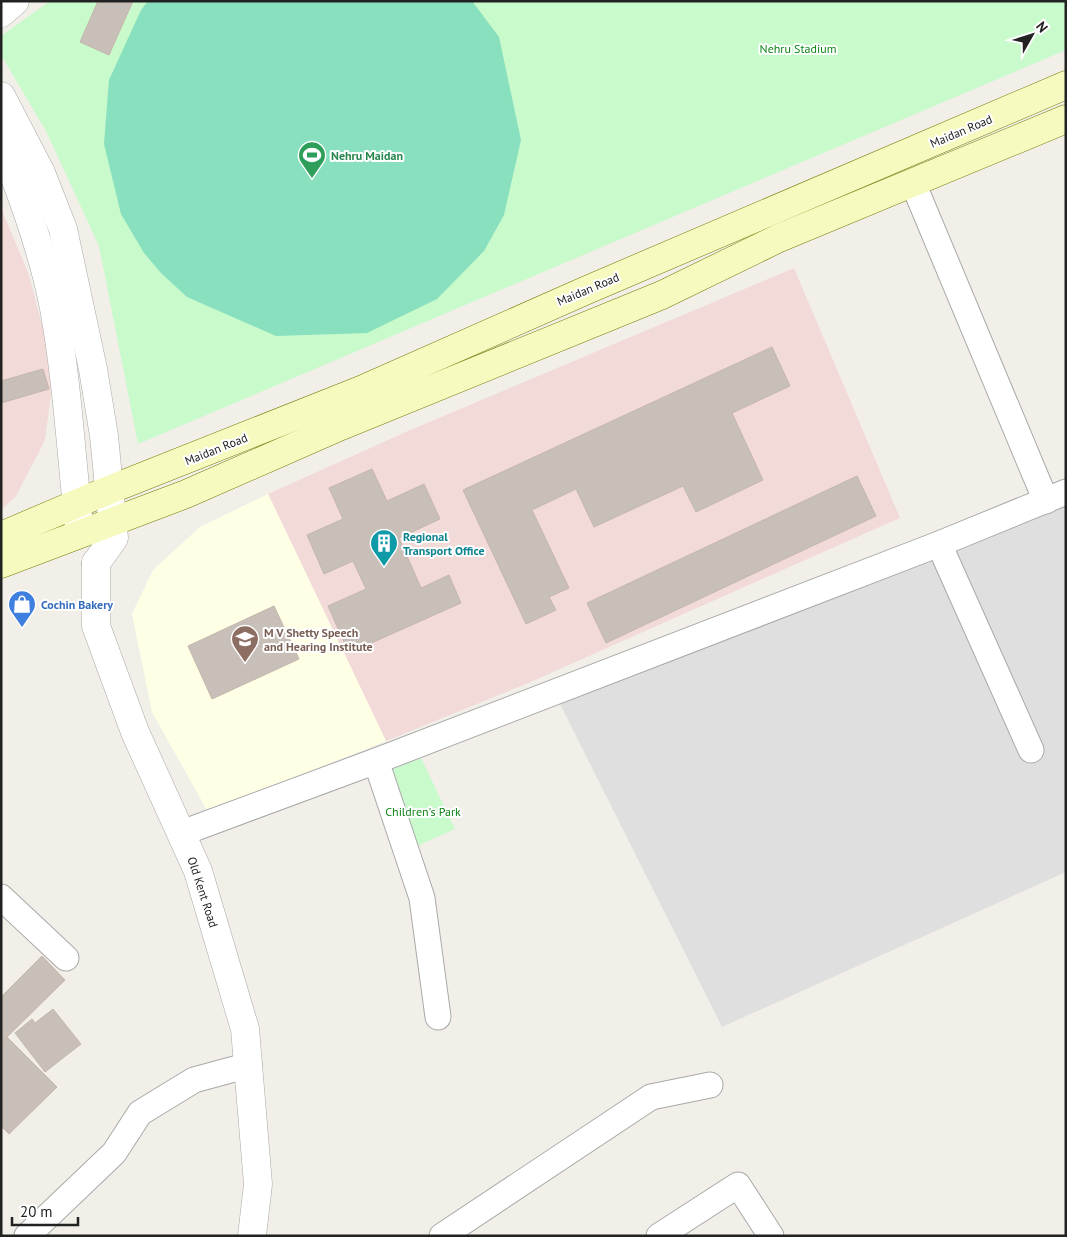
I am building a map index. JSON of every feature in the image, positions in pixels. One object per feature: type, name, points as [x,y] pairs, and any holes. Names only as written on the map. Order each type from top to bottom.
[{"type":"main road","name":"Maidan Road","points":[[1,536],[109,490],[361,390],[587,290],[1066,85]]},
{"type":"main road","points":[[1,564],[186,494],[341,426],[662,295],[779,238],[1066,119]]},
{"type":"street","points":[[1,13],[15,1]]},
{"type":"street","points":[[1,96],[42,173],[63,229],[93,369],[104,436],[114,538],[96,562],[82,548],[76,505],[68,401],[54,306],[33,228],[1,141]]},
{"type":"street","points":[[182,833],[376,761],[1056,497],[913,183]]},
{"type":"street","points":[[939,544],[1031,750]]},
{"type":"street","name":"Old Kent Road","points":[[96,562],[96,626],[135,732],[198,871],[245,1029],[258,1184],[252,1236]]},
{"type":"street","points":[[376,761],[422,898],[438,1018]]},
{"type":"street","points":[[1,897],[66,958]]},
{"type":"street","points":[[27,1236],[114,1153],[140,1113],[194,1080],[249,1065]]},
{"type":"street","points":[[442,1236],[651,1097],[710,1085]]},
{"type":"street","points":[[659,1236],[738,1185],[771,1236]]},
{"type":"shaded area","points":[[1,208],[29,275],[54,371],[45,440],[16,496],[1,510]]},
{"type":"shaded area","points":[[794,268],[900,518],[526,684],[386,741],[268,494],[408,431]]},
{"type":"shaded area","points":[[1066,482],[1066,872],[722,1027],[552,688]]},
{"type":"shaded area","name":"M V Shetty Speech and Hearing Institute","points":[[268,494],[386,741],[208,812],[152,712],[132,614],[153,570],[200,527]]},
{"type":"green space","name":"Nehru Stadium","points":[[50,1],[1066,1],[1066,50],[138,444],[99,246],[46,131],[1,55],[1,36]]},
{"type":"green space","name":"Nehru Maidan","points":[[148,1],[472,1],[499,37],[521,140],[504,215],[484,251],[437,299],[367,333],[276,336],[187,297],[161,273],[144,253],[121,214],[104,144],[109,80],[141,10]]},
{"type":"green space","name":"Children's Park","points":[[421,758],[455,829],[415,847],[384,773]]},
{"type":"building","points":[[98,1],[133,1],[109,55],[80,42]]},
{"type":"building","points":[[772,347],[790,386],[732,413],[763,480],[696,512],[683,486],[594,527],[576,489],[532,510],[569,588],[549,597],[556,610],[526,624],[463,490]]},
{"type":"building","points":[[43,369],[49,389],[1,403],[1,381]]},
{"type":"building","name":"Regional Transport Office","points":[[372,469],[387,501],[424,484],[440,519],[399,538],[421,588],[449,575],[461,603],[349,653],[328,606],[366,589],[353,561],[324,574],[307,535],[343,519],[329,488]]},
{"type":"building","points":[[857,476],[876,516],[606,643],[587,603]]},
{"type":"building","points":[[274,606],[299,659],[212,699],[188,646]]},
{"type":"building","points":[[42,956],[65,980],[1,1043],[1,997]]},
{"type":"building","points":[[53,1009],[81,1044],[45,1072],[15,1033],[32,1019],[35,1023]]},
{"type":"building","points":[[7,1037],[57,1087],[9,1134],[1,1126],[1,1043]]},
{"type":"place","name":"Nehru Maidan","points":[[312,179]]},
{"type":"place","name":"Regional Transport Office","points":[[384,567]]},
{"type":"place","name":"Cochin Bakery","points":[[22,628]]},
{"type":"place","name":"M V Shetty Speech and Hearing Institute","points":[[245,663]]}]
